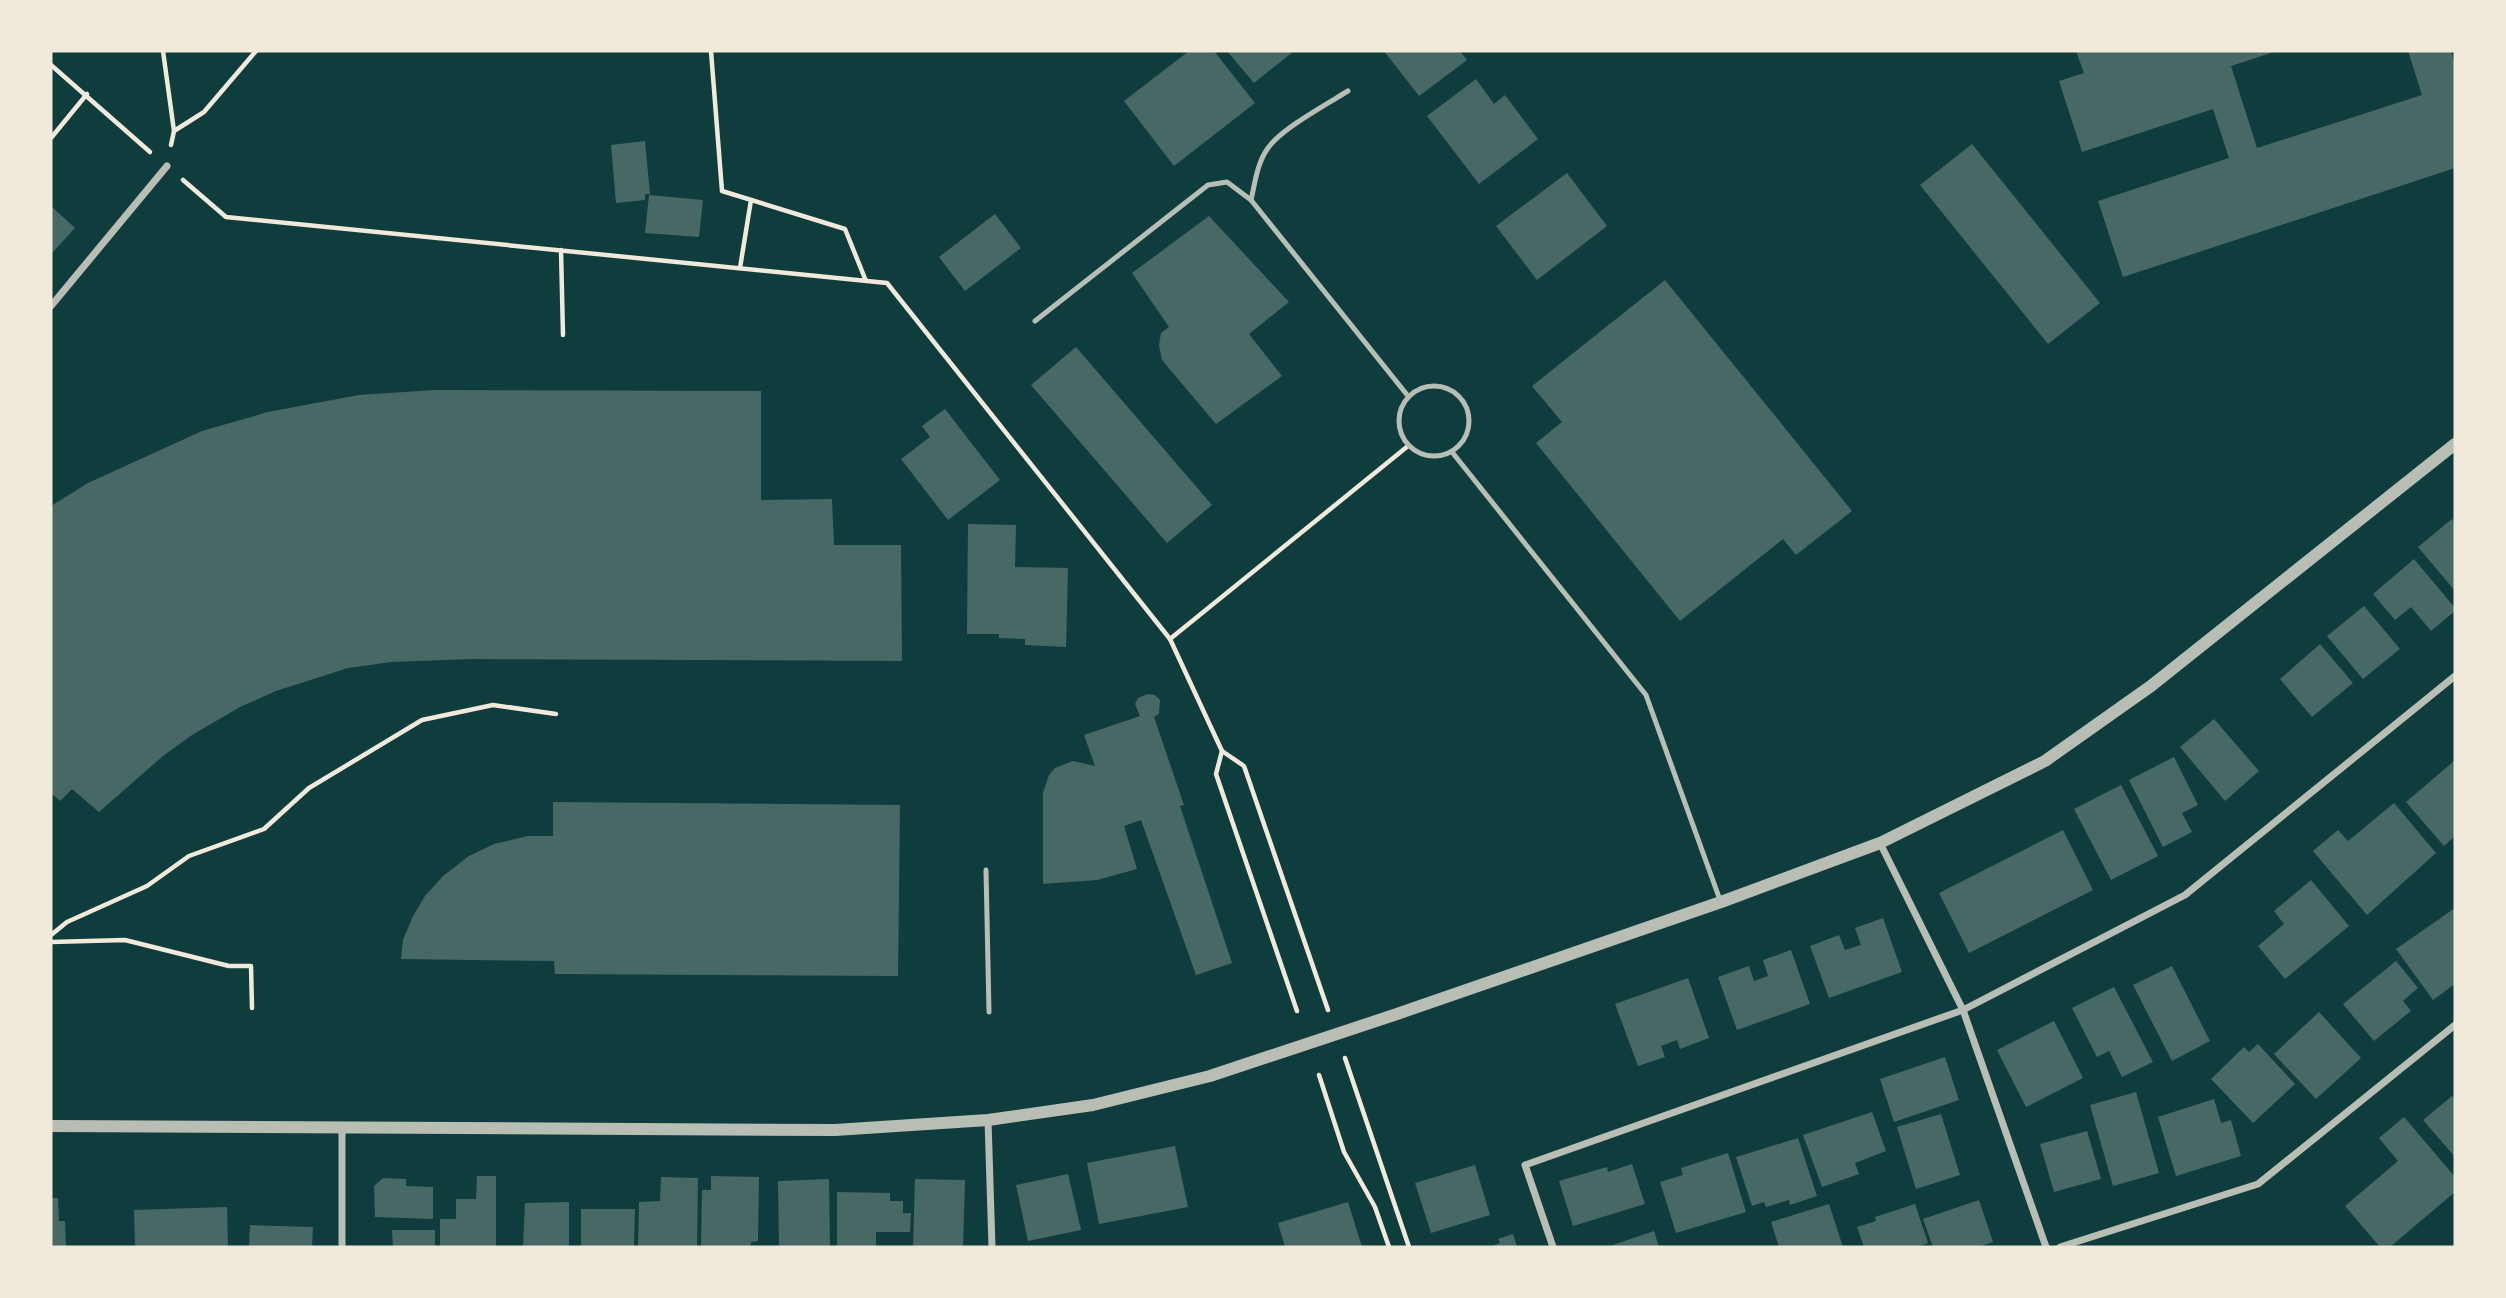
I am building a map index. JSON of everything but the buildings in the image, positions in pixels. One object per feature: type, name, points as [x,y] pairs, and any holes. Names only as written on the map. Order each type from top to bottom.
[{"type":"street","points":[[51,306],[167,166]]},
{"type":"street","points":[[51,1125],[835,1130],[988,1120],[1093,1105],[1210,1076],[1721,902],[1880,843],[2045,761],[2151,686],[2455,444]]},
{"type":"street","points":[[1553,1247],[1525,1165],[1963,1010],[2185,895],[2455,676]]},
{"type":"street","points":[[1880,843],[1963,1010],[2046,1247]]},
{"type":"street","points":[[2060,1247],[2258,1184],[2455,1025]]},
{"type":"street","points":[[988,1120],[992,1247]]},
{"type":"street","points":[[342,1126],[342,1247]]},
{"type":"lane","points":[[1251,200],[1257,171],[1268,147],[1348,90]]},
{"type":"lane","points":[[1035,321],[1208,185],[1227,182],[1251,200],[1408,396]]},
{"type":"lane","points":[[1440,386],[1456,393],[1467,406],[1470,424],[1465,440],[1452,452],[1437,457],[1421,454],[1408,446],[1401,435],[1398,421],[1408,396],[1423,387],[1440,386]]},
{"type":"lane","points":[[1452,452],[1646,695],[1721,902]]},
{"type":"lane","points":[[986,870],[989,1012]]},
{"type":"path","points":[[163,51],[174,131],[167,166]]},
{"type":"path","points":[[174,131],[204,112],[256,51]]},
{"type":"path","points":[[711,51],[722,191],[845,229],[866,281]]},
{"type":"path","points":[[51,65],[87,94],[51,138]]},
{"type":"path","points":[[740,268],[751,200]]},
{"type":"path","points":[[215,207],[226,217],[887,283],[1170,639],[1222,751],[1244,766],[1297,919]]},
{"type":"path","points":[[561,250],[563,335]]},
{"type":"path","points":[[1170,639],[1408,446]]},
{"type":"path","points":[[51,935],[67,922],[147,886],[189,856],[264,829],[309,788],[422,720],[493,705],[556,714]]},
{"type":"path","points":[[1222,751],[1216,774],[1297,1011]]},
{"type":"path","points":[[51,942],[125,940],[229,966],[251,966],[252,1008]]},
{"type":"path","points":[[1319,1075],[1345,1152],[1376,1207],[1389,1247]]},
{"type":"path","points":[[1374,1144],[1409,1247]]}]
